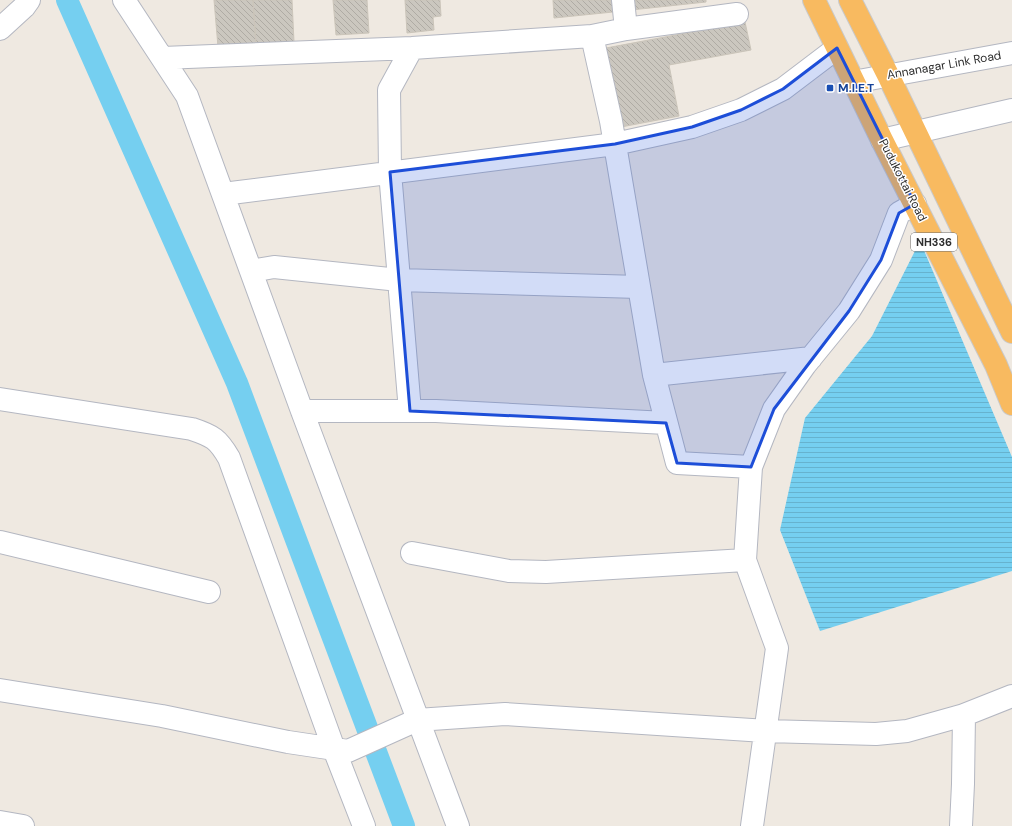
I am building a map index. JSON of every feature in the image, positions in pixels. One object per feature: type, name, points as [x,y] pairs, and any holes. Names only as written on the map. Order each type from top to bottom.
[{"type":"highway","name":"Pudukottai Road","points":[[814,0],[853,82],[996,365],[1012,404]]},
{"type":"highway","name":"NH336","points":[[850,0],[888,75],[1012,332]]},
{"type":"street","points":[[124,0],[187,96],[302,411],[410,724],[458,826]]},
{"type":"street","points":[[623,0],[626,29]]},
{"type":"street","points":[[0,29],[27,4]]},
{"type":"street","points":[[163,58],[412,48],[592,36],[626,29],[737,14]]},
{"type":"street","points":[[592,36],[611,121],[654,375],[677,463],[751,467]]},
{"type":"street","points":[[410,411],[390,172],[388,90],[412,48]]},
{"type":"street","points":[[223,194],[614,144],[692,127],[741,110],[783,89],[837,48]]},
{"type":"street","name":"Annanagar Link Road","points":[[853,82],[1012,53]]},
{"type":"street","points":[[882,140],[1012,110]]},
{"type":"street","points":[[752,826],[777,648],[745,560],[751,467],[774,409],[849,311],[881,260],[899,213],[915,204]]},
{"type":"street","points":[[251,271],[274,267],[399,280],[639,287]]},
{"type":"street","points":[[654,375],[812,358]]},
{"type":"street","points":[[0,399],[192,429],[210,435],[221,444],[229,458],[341,750],[364,826]]},
{"type":"street","points":[[302,411],[436,411],[666,423]]},
{"type":"street","points":[[0,542],[209,592]]},
{"type":"street","points":[[412,553],[509,571],[546,572],[745,560]]},
{"type":"street","points":[[0,690],[162,716],[288,742],[341,750],[410,724],[505,714],[766,731],[884,733],[907,731],[964,715],[1012,696]]},
{"type":"street","points":[[961,826],[964,715]]},
{"type":"street","points":[[0,822],[23,826]]},
{"type":"highlighted area","points":[[837,48],[915,204],[899,213],[881,260],[849,311],[774,409],[751,467],[677,463],[666,423],[410,411],[390,172],[615,144],[692,127],[741,110],[783,89]]},
{"type":"water","points":[[920,241],[1012,457],[1012,571],[820,631],[780,530],[805,418],[872,336]]},
{"type":"building","points":[[214,0],[253,0],[256,45],[218,47]]},
{"type":"building","points":[[253,0],[292,0],[294,42],[256,45]]},
{"type":"building","points":[[333,0],[367,0],[369,33],[336,35]]},
{"type":"building","points":[[405,0],[440,0],[441,16],[433,17],[434,30],[407,33]]},
{"type":"building","points":[[553,0],[612,0],[613,12],[554,18]]},
{"type":"building","points":[[630,0],[706,0],[706,2],[631,10]]},
{"type":"building","points":[[745,22],[751,50],[669,65],[679,116],[621,127],[606,48]]},
{"type":"waterway","points":[[67,0],[237,383],[404,826]]},
{"type":"place","name":"M.I.E.T","points":[[830,88]]}]
